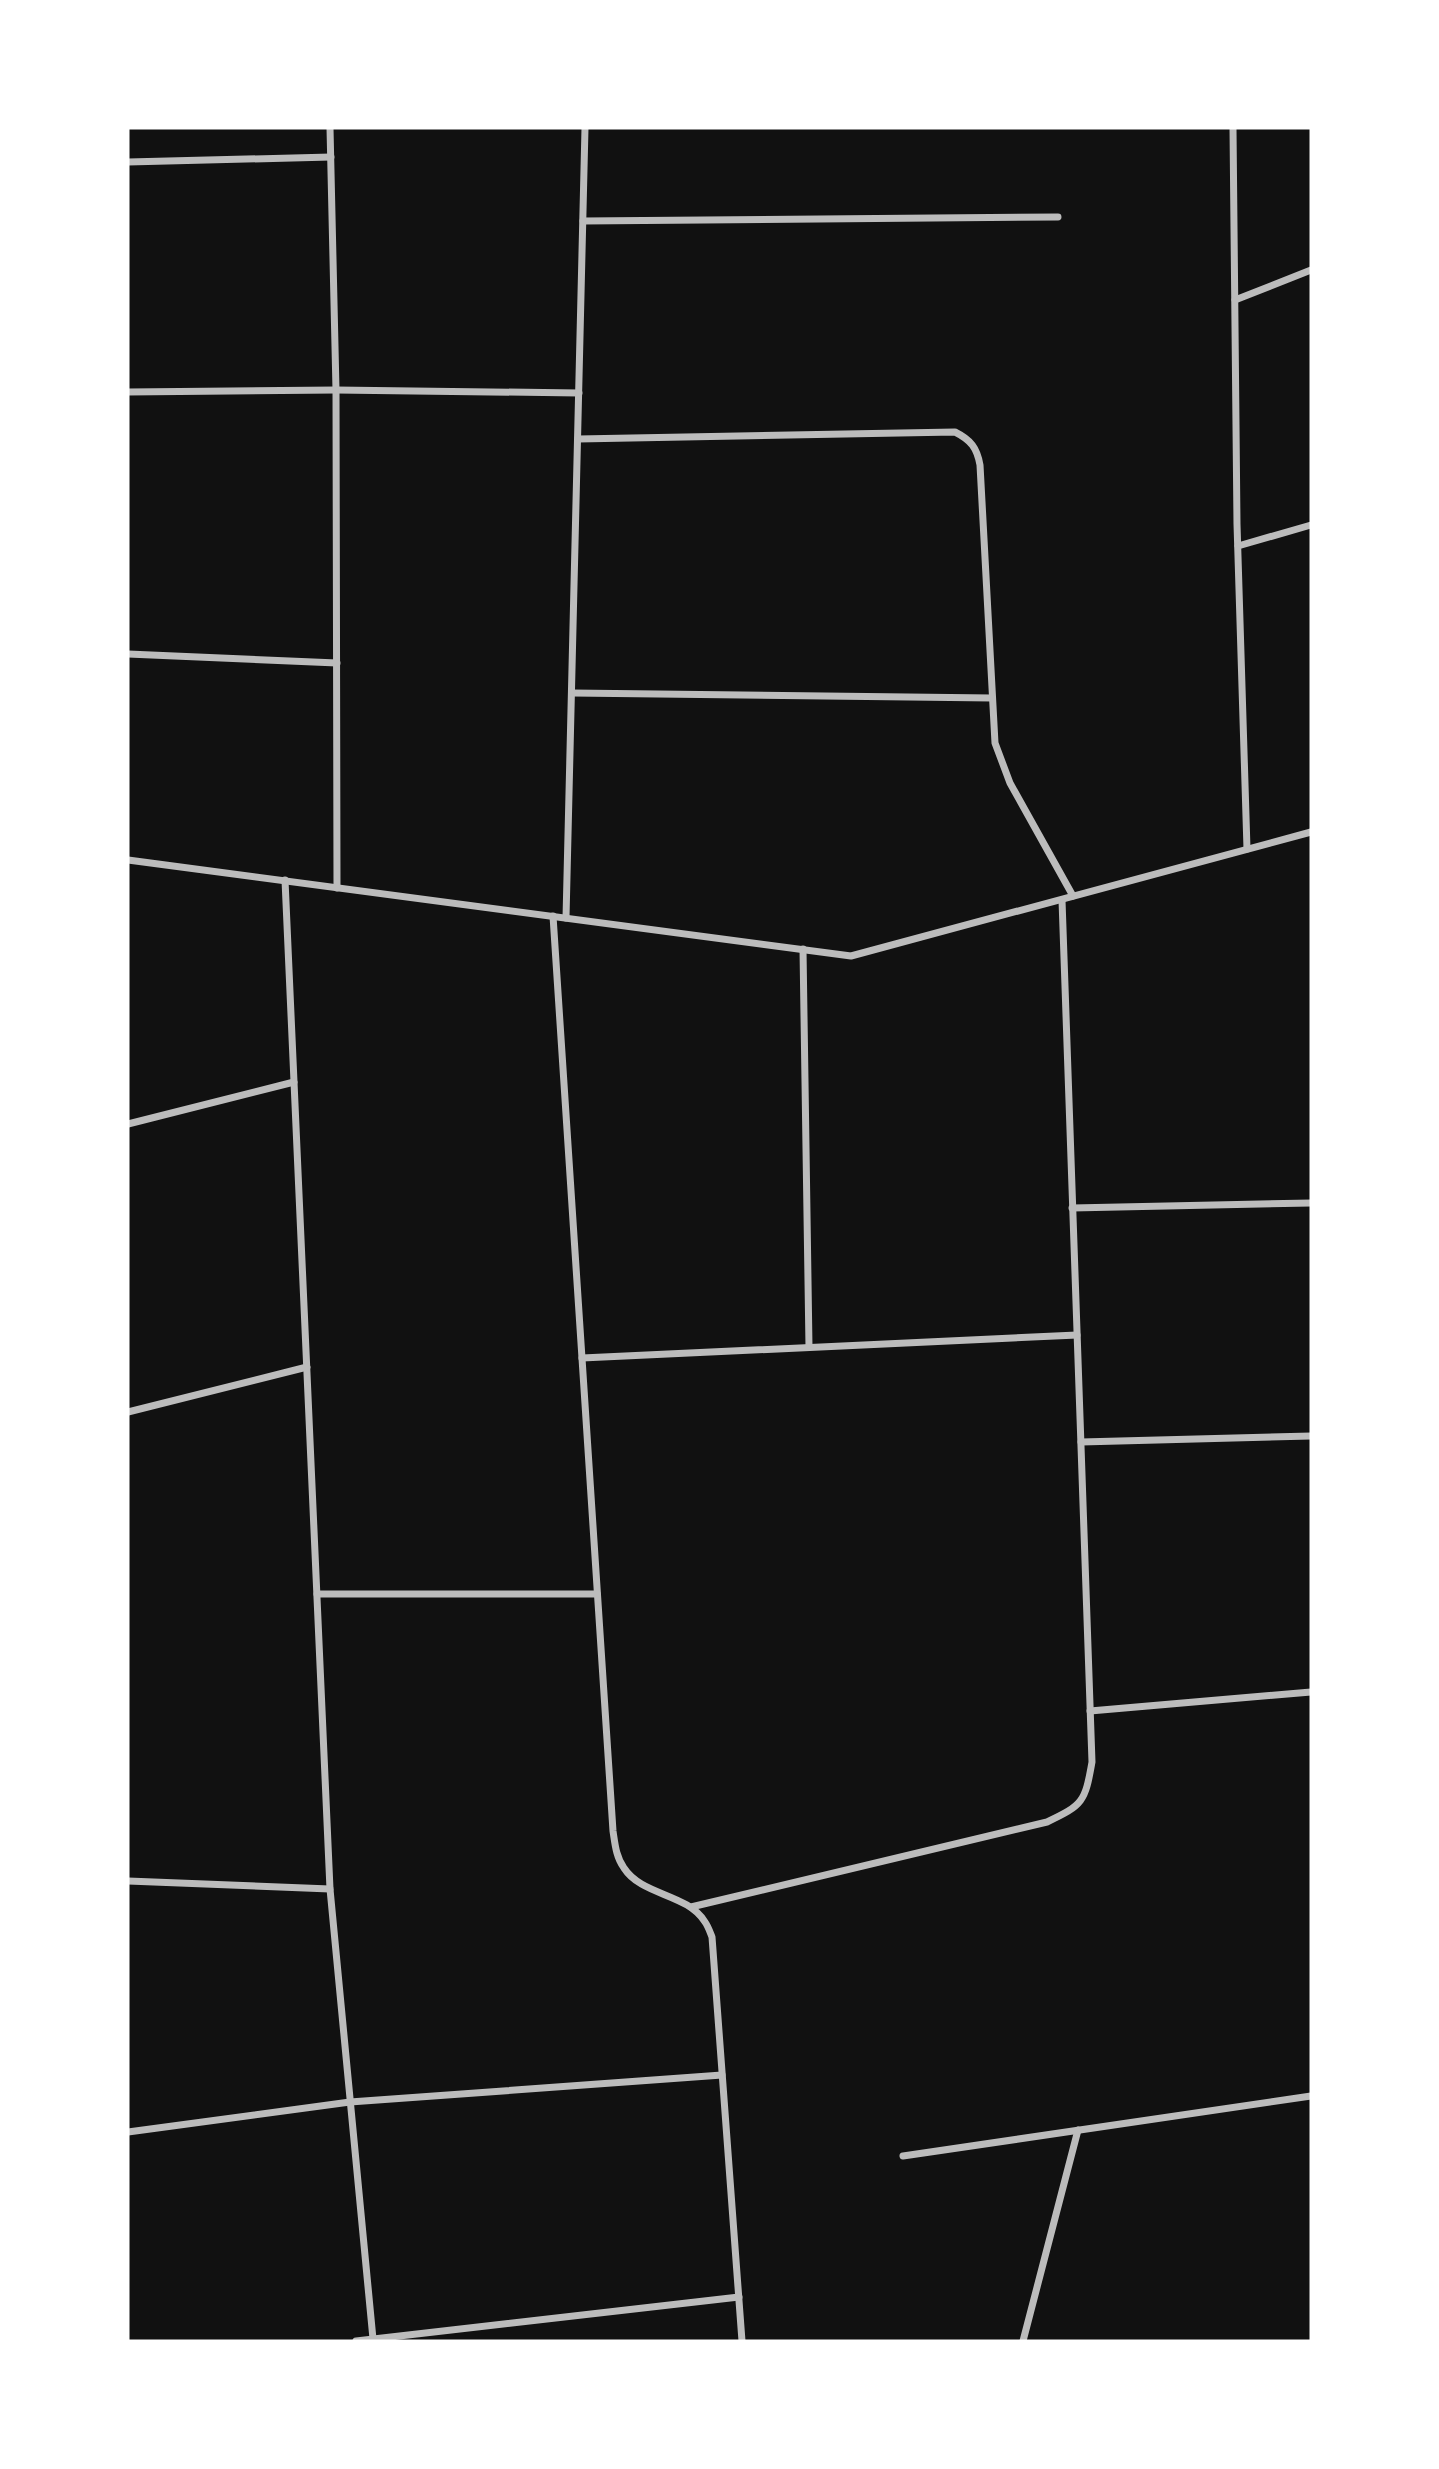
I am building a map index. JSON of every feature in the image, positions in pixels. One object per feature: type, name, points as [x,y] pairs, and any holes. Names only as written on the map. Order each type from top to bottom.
[{"type":"street","points":[[330,128],[336,390],[337,888]]},
{"type":"street","points":[[566,918],[585,128]]},
{"type":"street","points":[[1233,128],[1238,546],[1247,849]]},
{"type":"street","points":[[128,162],[331,157]]},
{"type":"street","points":[[583,221],[1058,217]]},
{"type":"street","points":[[1235,300],[1311,270]]},
{"type":"street","points":[[128,391],[579,393]]},
{"type":"street","points":[[578,439],[955,432],[969,439],[977,451],[980,465],[995,743],[1002,766],[1073,896]]},
{"type":"street","points":[[1238,546],[1311,525]]},
{"type":"street","points":[[128,654],[337,663]]},
{"type":"street","points":[[572,693],[992,698]]},
{"type":"street","points":[[128,860],[851,956],[1311,832]]},
{"type":"street","points":[[285,880],[330,1889],[373,2339]]},
{"type":"street","points":[[691,1908],[1047,1822],[1076,1808],[1087,1790],[1092,1762],[1062,900]]},
{"type":"street","points":[[554,916],[616,1852],[624,1869],[639,1883],[691,1908],[705,1920],[712,1937],[742,2341]]},
{"type":"street","points":[[803,949],[809,1347]]},
{"type":"street","points":[[128,1124],[294,1082]]},
{"type":"street","points":[[1072,1209],[1311,1203]]},
{"type":"street","points":[[582,1358],[1077,1335]]},
{"type":"street","points":[[128,1412],[307,1367]]},
{"type":"street","points":[[1081,1442],[1311,1436]]},
{"type":"street","points":[[317,1594],[597,1594]]},
{"type":"street","points":[[1090,1711],[1311,1692]]},
{"type":"street","points":[[128,1881],[330,1889]]},
{"type":"street","points":[[128,2132],[350,2102],[722,2075]]},
{"type":"street","points":[[903,2156],[1311,2096]]},
{"type":"street","points":[[1023,2341],[1078,2130]]},
{"type":"street","points":[[356,2341],[739,2297]]}]
